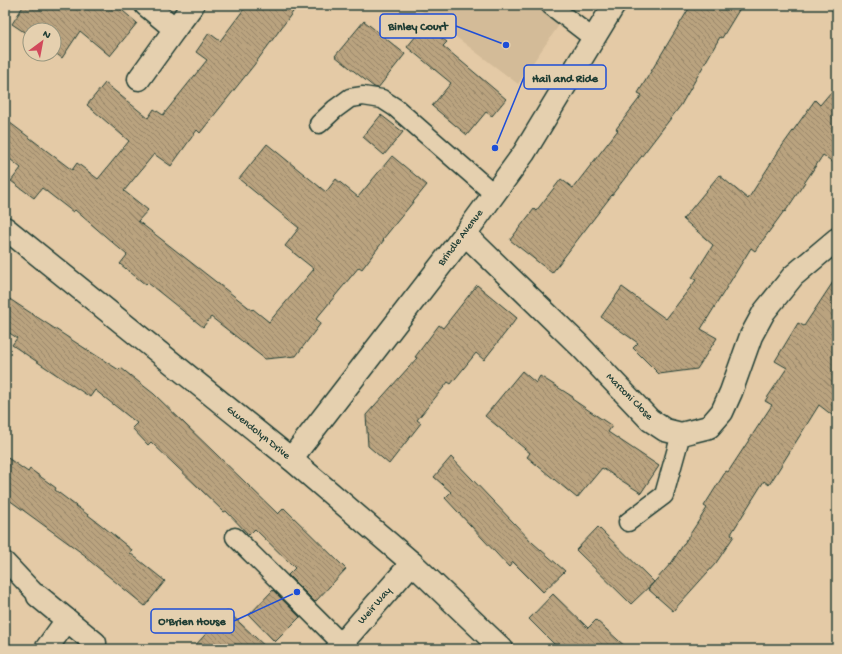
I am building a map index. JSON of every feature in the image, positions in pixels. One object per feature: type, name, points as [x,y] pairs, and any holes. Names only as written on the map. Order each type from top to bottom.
[{"type":"street","points":[[146,5],[175,30]]},
{"type":"street","points":[[139,79],[193,5]]},
{"type":"street","name":"Brindle Avenue","points":[[291,459],[465,234],[524,153],[614,5]]},
{"type":"street","name":"Gwendolyn Drive","points":[[5,228],[291,459],[412,563],[494,646]]},
{"type":"street","name":"Marconi Close","points":[[465,234],[579,345],[650,420],[665,430],[681,434]]},
{"type":"street","points":[[681,434],[709,427],[722,412],[731,392],[751,336],[764,312],[793,276],[837,240]]},
{"type":"street","name":"Weir Way","points":[[339,646],[412,563]]},
{"type":"street","points":[[38,596],[95,644]]},
{"type":"street","points":[[46,649],[67,620]]},
{"type":"lane","points":[[550,5],[594,39]]},
{"type":"lane","points":[[319,124],[335,109],[350,98],[363,96],[382,99],[396,108],[494,194]]},
{"type":"lane","points":[[628,522],[664,495],[681,434]]},
{"type":"lane","points":[[235,537],[339,646]]},
{"type":"lane","points":[[5,561],[38,596]]},
{"type":"shaded area","points":[[414,5],[573,5],[518,84]]},
{"type":"building","points":[[24,5],[116,5],[137,23],[110,56],[80,31],[62,58],[62,22],[22,22],[22,31],[12,24]]},
{"type":"building","points":[[247,5],[298,5],[254,65],[200,133],[197,130],[171,166],[154,154],[124,191],[148,210],[138,221],[269,322],[314,269],[285,246],[299,228],[239,179],[267,144],[326,192],[336,179],[358,197],[392,156],[427,185],[383,239],[384,240],[362,269],[359,267],[316,319],[321,323],[296,356],[265,359],[211,317],[203,327],[148,283],[146,285],[120,264],[127,255],[75,210],[73,212],[42,188],[34,198],[11,181],[21,168],[5,155],[5,119],[72,170],[77,163],[98,179],[129,141],[87,105],[105,83],[148,118],[154,109],[163,115],[207,60],[196,52],[209,33],[220,41]]},
{"type":"building","points":[[691,5],[742,5],[722,38],[720,37],[681,105],[552,273],[510,240],[534,209],[536,211],[561,179],[573,188],[618,130],[616,129],[642,95],[638,93]]},
{"type":"building","points":[[364,21],[405,54],[378,88],[374,87],[335,56]]},
{"type":"building","points":[[425,25],[447,42],[443,46],[506,99],[492,116],[486,112],[467,135],[432,106],[451,83],[407,47]]},
{"type":"building","points":[[837,85],[837,165],[823,155],[785,212],[784,211],[755,251],[751,248],[701,329],[717,338],[697,369],[659,374],[633,348],[638,343],[601,317],[622,287],[666,319],[696,280],[692,278],[713,245],[683,219],[719,175],[748,199],[780,149],[815,100],[820,105]]},
{"type":"building","points":[[381,115],[403,132],[384,155],[363,137]]},
{"type":"building","points":[[837,276],[837,419],[819,405],[769,485],[764,481],[731,534],[734,536],[716,563],[673,611],[648,589],[672,562],[707,508],[704,506],[726,471],[728,472],[772,405],[765,401],[787,368],[775,361],[798,323],[804,326]]},
{"type":"building","points":[[477,285],[517,318],[484,360],[476,353],[451,384],[448,382],[417,420],[421,423],[389,464],[368,446],[366,415],[417,358],[415,357],[439,325],[443,328]]},
{"type":"building","points":[[5,296],[119,370],[121,368],[154,394],[278,514],[284,508],[346,569],[315,602],[288,575],[295,568],[255,529],[249,535],[226,511],[224,512],[151,442],[148,445],[132,428],[137,423],[95,390],[90,397],[12,345],[17,338],[5,330]]},
{"type":"building","points":[[522,371],[536,383],[540,376],[573,397],[572,399],[612,426],[608,432],[659,466],[641,493],[602,468],[577,498],[527,457],[530,453],[485,416]]},
{"type":"building","points":[[5,456],[28,472],[30,469],[56,488],[55,490],[132,550],[130,553],[165,581],[145,606],[85,557],[86,556],[5,497]]},
{"type":"building","points":[[451,457],[533,543],[565,571],[543,592],[513,562],[509,567],[445,498],[451,492],[434,477]]},
{"type":"building","points":[[598,527],[654,582],[631,604],[576,550]]},
{"type":"building","points":[[273,590],[300,617],[275,642],[249,615]]},
{"type":"building","points":[[553,594],[588,628],[596,620],[628,649],[559,649],[529,619]]},
{"type":"building","points":[[227,611],[268,649],[192,649]]},
{"type":"place","name":"Binley Court","points":[[506,45]]},
{"type":"place","name":"Hail and Ride","points":[[495,148]]},
{"type":"place","name":"O'Brien House","points":[[297,592]]}]
